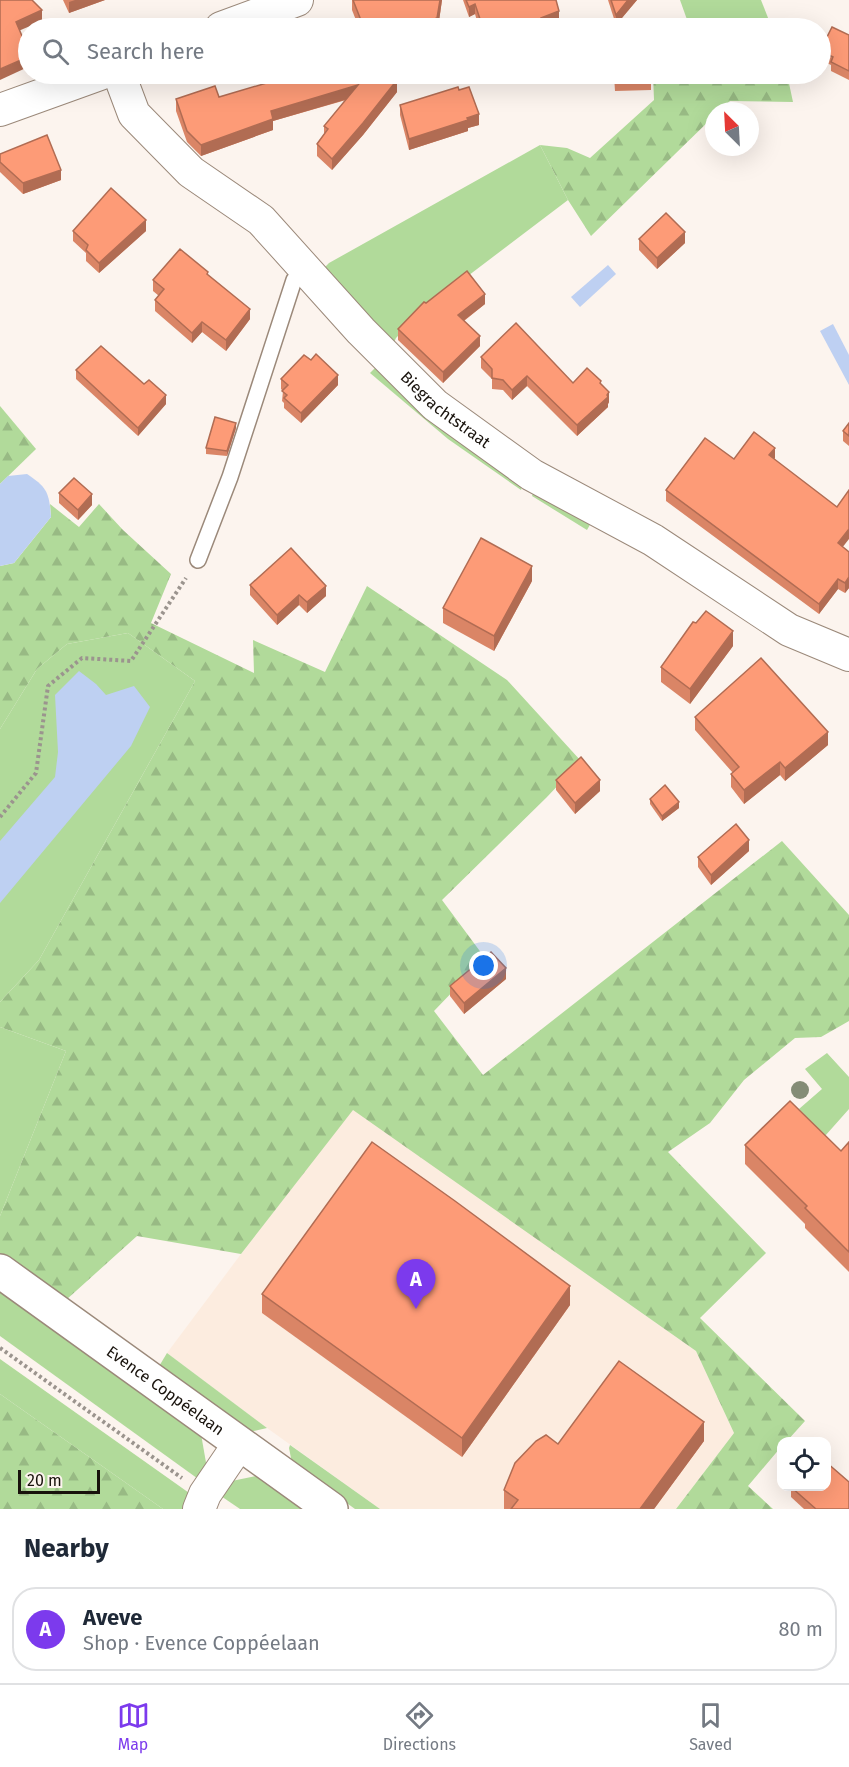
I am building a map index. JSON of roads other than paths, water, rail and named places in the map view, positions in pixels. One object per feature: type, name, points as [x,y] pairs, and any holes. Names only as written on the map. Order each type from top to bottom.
[{"type":"street","points":[[248,18],[297,0]]},
{"type":"street","points":[[0,110],[72,84]]},
{"type":"street","name":"Biegrachtstraat","points":[[123,84],[134,114],[191,172],[261,220],[361,331],[435,405],[532,475],[653,540],[789,630],[849,655]]},
{"type":"street","name":"Evence Coppéelaan","points":[[0,1271],[331,1509]]},
{"type":"street","points":[[202,1502],[239,1444]]},
{"type":"lane","points":[[198,560],[230,477],[294,280],[306,269]]},
{"type":"water","points":[[608,265],[616,274],[580,307],[571,297]]},
{"type":"water","points":[[833,324],[849,355],[849,385],[820,331]]},
{"type":"water","points":[[27,474],[46,492],[51,517],[14,563],[0,566],[0,484],[8,476]]},
{"type":"water","points":[[79,671],[106,695],[134,686],[150,707],[131,746],[0,903],[0,841],[55,777],[58,752],[55,695]]},
{"type":"place","name":"Aveve","points":[[416,1309]]}]
